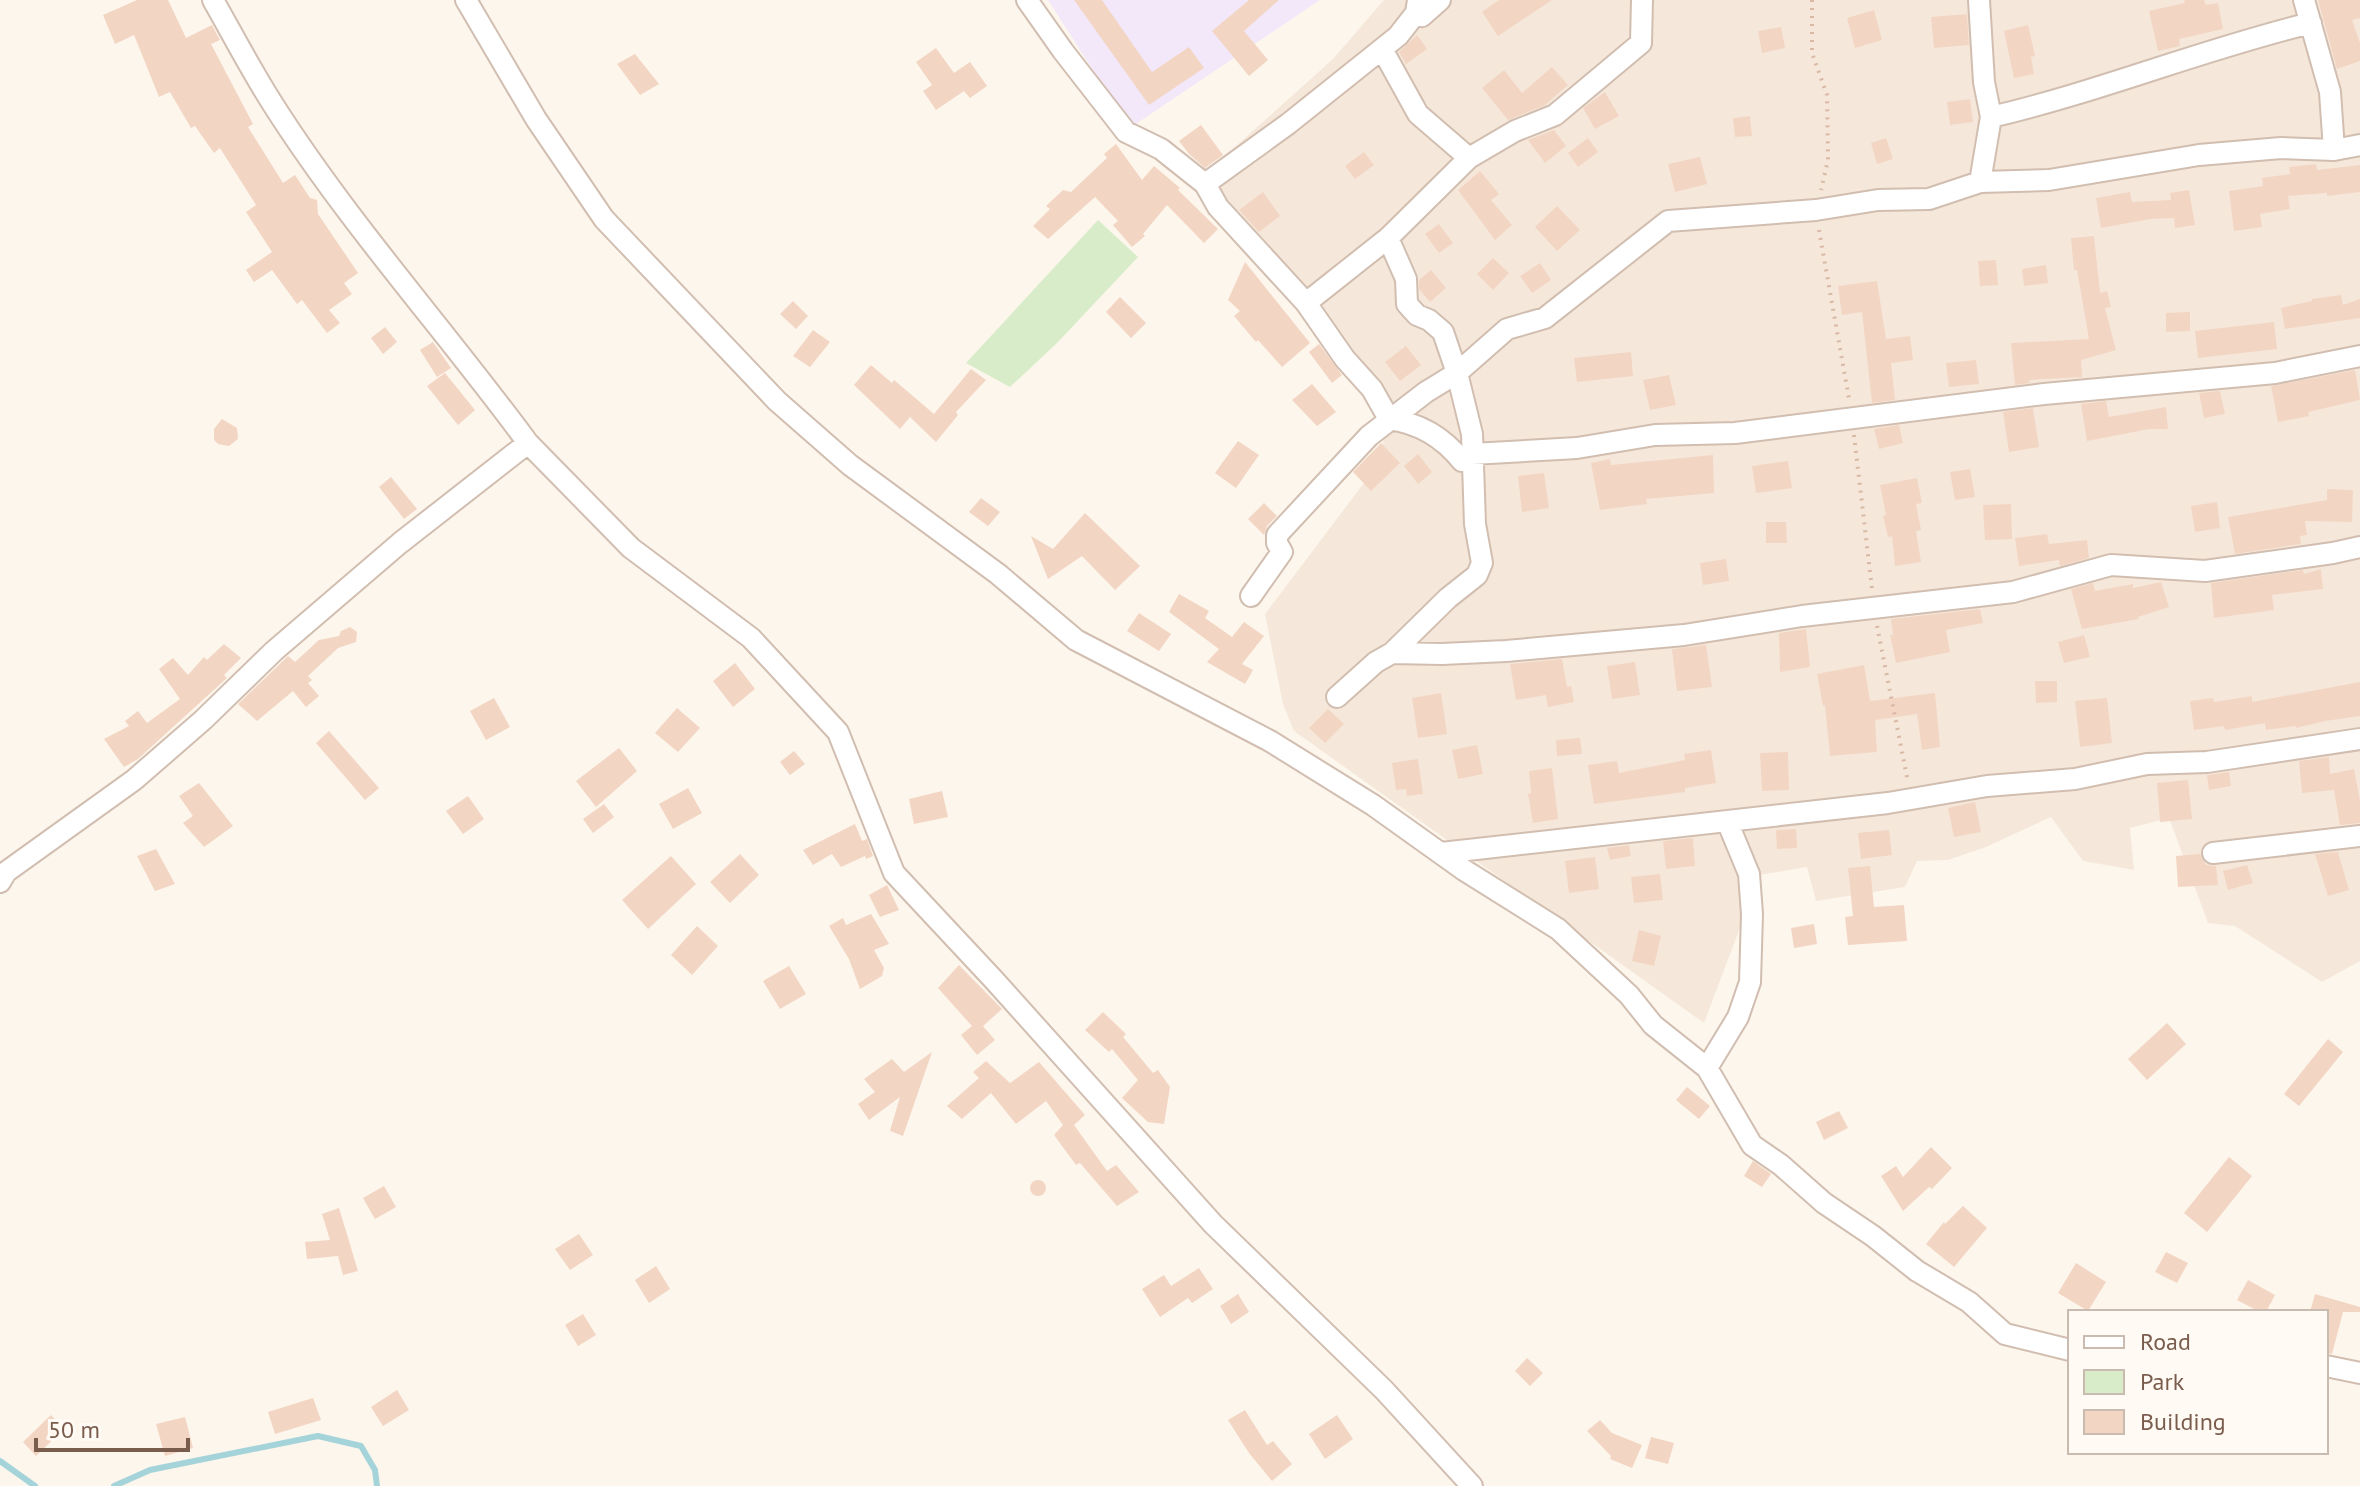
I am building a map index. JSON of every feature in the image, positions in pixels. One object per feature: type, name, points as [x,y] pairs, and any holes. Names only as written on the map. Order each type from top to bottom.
[{"type":"street","points":[[213,0],[273,106],[366,236],[470,364],[528,443],[631,548],[751,638],[838,732],[894,873],[1213,1224],[1384,1390],[1472,1486]]},
{"type":"street","points":[[466,0],[536,119],[604,219],[787,410],[850,465],[998,574],[1076,640],[1270,741],[1373,805],[1558,929],[1629,995],[1653,1025],[1707,1068],[1752,1145],[1917,1271],[1969,1302],[2005,1334],[2068,1350]]},
{"type":"street","points":[[1027,0],[1126,132],[1161,149],[1205,184],[1218,207],[1306,303],[1345,359],[1372,389],[1389,419]]},
{"type":"street","points":[[1417,6],[1422,16],[1440,0]]},
{"type":"street","points":[[1306,303],[1388,238],[1469,158],[1515,131],[1555,115],[1641,43],[1642,0]]},
{"type":"street","points":[[1979,0],[1984,82],[1991,117],[1980,182]]},
{"type":"street","points":[[2304,0],[2330,92],[2334,150]]},
{"type":"street","points":[[1205,184],[1288,124],[1398,36],[1417,6]]},
{"type":"street","points":[[1991,117],[2053,103],[2252,37],[2311,23]]},
{"type":"street","points":[[1382,49],[1418,114],[1469,158]]},
{"type":"street","points":[[1251,596],[1282,552],[1277,535],[1369,436],[1457,373],[1507,329],[1545,318],[1668,221],[1816,210],[1878,200],[1929,199],[1980,182],[2049,180],[2199,155],[2281,148],[2334,150],[2360,145]]},
{"type":"street","points":[[1337,697],[1376,662],[1392,653],[1448,598],[1477,575],[1482,563],[1475,524],[1469,412],[1443,332],[1417,315],[1407,304],[1406,279],[1388,238]]},
{"type":"street","points":[[1389,419],[1404,421],[1437,436],[1462,461],[1472,454],[1577,448],[1655,435],[1735,433],[2029,396],[2275,373],[2360,356]]},
{"type":"street","points":[[0,882],[6,872],[134,780],[203,720],[274,651],[400,543],[528,443]]},
{"type":"street","points":[[1392,653],[1506,651],[1684,635],[1845,610],[2013,592],[2111,565],[2205,571],[2360,547]]},
{"type":"street","points":[[1441,853],[1888,803],[1987,786],[2075,779],[2147,764],[2207,762],[2360,739]]},
{"type":"street","points":[[1707,1068],[1738,1017],[1750,982],[1752,914],[1749,874],[1727,821]]},
{"type":"street","points":[[2213,853],[2360,836]]},
{"type":"street","points":[[2328,1366],[2360,1373]]},
{"type":"shaded area","points":[[1048,0],[1320,0],[1130,128]]},
{"type":"shaded area","points":[[1384,0],[2360,0],[2360,961],[2322,982],[2235,926],[2208,923],[2169,818],[2130,828],[2134,870],[2083,861],[2051,817],[1986,847],[1948,860],[1917,861],[1905,887],[1816,901],[1807,867],[1760,875],[1704,1023],[1294,731],[1283,704],[1265,614],[1379,463],[1392,400],[1388,402],[1252,234],[1207,172],[1333,59]]},
{"type":"green space","points":[[1098,220],[1138,257],[1058,342],[1010,387],[966,363]]},
{"type":"building","points":[[137,0],[168,0],[186,38],[212,25],[220,40],[211,44],[253,124],[248,127],[283,183],[295,175],[310,198],[317,200],[318,214],[358,273],[344,283],[352,294],[329,310],[340,323],[327,333],[302,300],[297,304],[272,270],[254,282],[246,270],[272,252],[246,212],[256,205],[220,148],[214,153],[195,126],[191,128],[170,92],[159,97],[134,35],[115,44],[103,15]]},
{"type":"building","points":[[1074,0],[1102,0],[1152,72],[1189,47],[1204,68],[1149,105]]},
{"type":"building","points":[[1249,0],[1279,0],[1244,31],[1268,60],[1249,76],[1212,31]]},
{"type":"building","points":[[1499,0],[1552,0],[1498,36],[1482,12]]},
{"type":"building","points":[[2184,0],[2204,0],[2206,5],[2218,3],[2223,29],[2179,39],[2180,46],[2158,51],[2149,11],[2185,3]]},
{"type":"building","points":[[2318,0],[2360,0],[2360,18],[2352,20],[2360,43],[2360,61],[2337,69]]},
{"type":"building","points":[[1874,10],[1882,40],[1855,48],[1847,18]]},
{"type":"building","points":[[1967,14],[1969,45],[1934,48],[1931,17]]},
{"type":"building","points":[[2028,25],[2035,56],[2031,57],[2034,74],[2014,78],[2004,31]]},
{"type":"building","points":[[1781,27],[1785,48],[1762,53],[1758,31]]},
{"type":"building","points":[[1417,35],[1427,49],[1406,64],[1399,52]]},
{"type":"building","points":[[936,48],[954,73],[970,62],[987,86],[970,98],[964,91],[936,110],[923,91],[932,85],[916,62]]},
{"type":"building","points":[[635,54],[659,84],[640,95],[617,64]]},
{"type":"building","points":[[1552,67],[1568,85],[1545,105],[1508,120],[1482,88],[1504,70],[1522,93]]},
{"type":"building","points":[[1605,92],[1619,116],[1595,129],[1583,108]]},
{"type":"building","points":[[1970,99],[1973,122],[1950,125],[1947,102]]},
{"type":"building","points":[[1750,116],[1752,136],[1735,137],[1733,118]]},
{"type":"building","points":[[1201,125],[1223,155],[1205,168],[1179,141]]},
{"type":"building","points":[[1554,130],[1566,146],[1545,163],[1528,140]]},
{"type":"building","points":[[1588,138],[1598,152],[1578,167],[1568,153]]},
{"type":"building","points":[[1886,138],[1893,159],[1877,164],[1871,143]]},
{"type":"building","points":[[1116,144],[1142,180],[1154,166],[1180,188],[1178,190],[1218,229],[1204,243],[1167,205],[1143,234],[1145,236],[1132,247],[1113,225],[1118,221],[1095,197],[1048,239],[1033,226],[1050,209],[1046,206],[1063,190],[1071,192],[1107,158],[1104,154]]},
{"type":"building","points":[[1364,152],[1374,165],[1355,179],[1345,166]]},
{"type":"building","points":[[1700,157],[1707,184],[1675,192],[1668,164]]},
{"type":"building","points":[[2316,164],[2317,170],[2360,165],[2360,192],[2288,196],[2290,209],[2260,214],[2262,227],[2234,231],[2229,191],[2263,186],[2262,178],[2290,174],[2289,167]]},
{"type":"building","points":[[1480,171],[1499,194],[1491,200],[1512,225],[1495,240],[1458,190]]},
{"type":"building","points":[[2189,190],[2195,225],[2175,228],[2174,218],[2101,228],[2096,198],[2130,192],[2132,202],[2171,200],[2170,193]]},
{"type":"building","points":[[1263,192],[1280,216],[1259,232],[1239,210]]},
{"type":"building","points":[[1557,206],[1580,230],[1557,251],[1535,227]]},
{"type":"building","points":[[1439,224],[1453,243],[1439,253],[1425,234]]},
{"type":"building","points":[[2094,236],[2100,293],[2107,291],[2111,307],[2105,308],[2116,350],[2081,360],[2082,377],[2029,380],[2030,383],[2015,385],[2011,343],[2089,339],[2077,270],[2074,270],[2071,238]]},
{"type":"building","points":[[1493,258],[1509,273],[1493,290],[1477,274]]},
{"type":"building","points":[[1996,260],[1998,285],[1980,286],[1978,261]]},
{"type":"building","points":[[1245,262],[1310,343],[1282,367],[1234,316],[1240,311],[1228,300]]},
{"type":"building","points":[[1540,263],[1551,280],[1532,293],[1520,276]]},
{"type":"building","points":[[2046,265],[2048,283],[2024,286],[2022,269]]},
{"type":"building","points":[[1431,270],[1446,288],[1430,302],[1419,289],[1419,280]]},
{"type":"building","points":[[1877,281],[1886,339],[1910,336],[1913,360],[1891,363],[1895,400],[1872,403],[1862,312],[1842,315],[1838,286]]},
{"type":"building","points":[[2341,295],[2343,305],[2360,299],[2360,318],[2285,329],[2281,308]]},
{"type":"building","points":[[1120,297],[1146,323],[1131,338],[1106,312]]},
{"type":"building","points":[[793,301],[808,316],[796,329],[780,314]]},
{"type":"building","points":[[2190,312],[2190,331],[2166,332],[2166,313]]},
{"type":"building","points":[[2274,322],[2277,349],[2198,358],[2195,331]]},
{"type":"building","points":[[385,327],[397,342],[383,354],[371,338]]},
{"type":"building","points":[[813,330],[830,342],[810,367],[793,356]]},
{"type":"building","points":[[433,342],[451,368],[437,377],[420,350]]},
{"type":"building","points":[[1319,344],[1342,375],[1332,383],[1309,352]]},
{"type":"building","points":[[1406,346],[1421,365],[1400,381],[1385,362]]},
{"type":"building","points":[[1631,352],[1633,376],[1577,382],[1574,358]]},
{"type":"building","points":[[1976,360],[1979,384],[1949,387],[1946,363]]},
{"type":"building","points":[[871,365],[934,414],[971,369],[986,380],[956,412],[958,415],[936,442],[910,417],[900,429],[854,385]]},
{"type":"building","points":[[2355,370],[2360,400],[2278,422],[2271,386]]},
{"type":"building","points":[[445,373],[475,410],[458,425],[427,386]]},
{"type":"building","points":[[1669,375],[1676,405],[1650,410],[1643,380]]},
{"type":"building","points":[[1312,384],[1336,412],[1317,426],[1292,400]]},
{"type":"building","points":[[2220,391],[2225,414],[2204,418],[2199,393]]},
{"type":"building","points":[[2106,401],[2109,417],[2166,407],[2168,429],[2149,429],[2087,441],[2081,404]]},
{"type":"building","points":[[2033,408],[2039,447],[2009,452],[2003,412]]},
{"type":"building","points":[[222,419],[237,428],[238,439],[229,446],[214,440],[214,429]]},
{"type":"building","points":[[1899,425],[1903,443],[1879,449],[1874,429]]},
{"type":"building","points":[[1238,441],[1259,455],[1236,488],[1215,473]]},
{"type":"building","points":[[1381,443],[1400,463],[1371,491],[1353,472]]},
{"type":"building","points":[[1418,454],[1432,472],[1418,484],[1404,466]]},
{"type":"building","points":[[1713,455],[1714,493],[1646,499],[1647,504],[1600,510],[1591,463],[1610,459],[1611,465]]},
{"type":"building","points":[[1788,461],[1792,488],[1756,493],[1752,466]]},
{"type":"building","points":[[1970,469],[1975,497],[1955,500],[1950,472]]},
{"type":"building","points":[[1544,473],[1549,508],[1522,512],[1518,476]]},
{"type":"building","points":[[391,477],[417,509],[404,519],[379,487]]},
{"type":"building","points":[[1917,478],[1922,503],[1916,504],[1921,530],[1916,531],[1921,562],[1895,566],[1892,536],[1888,537],[1883,516],[1886,515],[1880,485]]},
{"type":"building","points":[[2327,489],[2353,490],[2352,522],[2305,521],[2307,535],[2300,536],[2301,544],[2235,554],[2228,517],[2327,500]]},
{"type":"building","points":[[981,498],[1000,512],[988,526],[969,512]]},
{"type":"building","points":[[2217,502],[2220,528],[2195,532],[2191,506]]},
{"type":"building","points":[[1264,503],[1277,516],[1267,526],[1264,535],[1248,519]]},
{"type":"building","points":[[2011,504],[2012,539],[1985,540],[1983,505]]},
{"type":"building","points":[[1085,513],[1140,566],[1115,590],[1082,556],[1048,579],[1031,536],[1053,549]]},
{"type":"building","points":[[1766,522],[1786,522],[1787,543],[1766,543]]},
{"type":"building","points":[[2047,534],[2049,544],[2087,540],[2089,558],[2060,566],[2059,560],[2019,566],[2015,538]]},
{"type":"building","points":[[1726,559],[1729,581],[1703,585],[1700,563]]},
{"type":"building","points":[[2321,569],[2323,589],[2272,595],[2274,610],[2214,618],[2211,583],[2303,570],[2304,574]]},
{"type":"building","points":[[2161,582],[2169,607],[2139,619],[2082,629],[2071,589],[2093,583],[2095,591]]},
{"type":"building","points":[[1179,594],[1209,611],[1205,618],[1232,637],[1244,622],[1264,636],[1242,664],[1253,670],[1245,684],[1207,662],[1219,649],[1169,612]]},
{"type":"building","points":[[1980,609],[1983,623],[1946,630],[1950,652],[1896,663],[1890,635],[1893,635],[1891,619]]},
{"type":"building","points":[[1139,613],[1171,634],[1159,651],[1127,631]]},
{"type":"building","points":[[350,627],[357,632],[356,642],[338,648],[308,676],[312,680],[308,683],[319,696],[306,707],[293,691],[257,721],[238,704],[288,656],[295,662],[319,640],[339,636],[341,631]]},
{"type":"building","points":[[1806,629],[1810,667],[1780,672],[1779,633]]},
{"type":"building","points":[[2084,635],[2090,657],[2064,663],[2058,642]]},
{"type":"building","points":[[224,644],[241,658],[224,675],[227,678],[138,759],[124,767],[104,739],[129,726],[125,721],[138,711],[147,723],[180,699],[159,669],[173,658],[188,675],[204,657],[207,660]]},
{"type":"building","points":[[1706,645],[1712,687],[1677,691],[1672,649]]},
{"type":"building","points":[[1562,659],[1567,687],[1571,686],[1574,702],[1548,707],[1546,695],[1516,700],[1510,664]]},
{"type":"building","points":[[1635,662],[1640,695],[1612,699],[1607,666]]},
{"type":"building","points":[[735,663],[755,689],[733,707],[713,681]]},
{"type":"building","points":[[1864,665],[1870,701],[1935,693],[1940,747],[1922,750],[1917,714],[1875,720],[1877,752],[1830,756],[1825,705],[1817,674]]},
{"type":"building","points":[[2035,681],[2057,681],[2057,702],[2036,703]]},
{"type":"building","points":[[2360,682],[2360,716],[2296,728],[2266,730],[2265,723],[2225,730],[2224,726],[2194,730],[2190,701],[2213,698],[2214,702],[2252,696],[2252,702]]},
{"type":"building","points":[[1441,693],[1447,734],[1418,738],[1412,698]]},
{"type":"building","points":[[494,698],[510,727],[486,740],[470,711]]},
{"type":"building","points":[[2107,698],[2112,743],[2080,747],[2075,701]]},
{"type":"building","points":[[677,708],[700,728],[678,752],[655,733]]},
{"type":"building","points":[[1328,709],[1344,724],[1325,743],[1309,728]]},
{"type":"building","points":[[329,731],[379,788],[365,800],[316,743]]},
{"type":"building","points":[[1580,738],[1582,754],[1557,756],[1556,740]]},
{"type":"building","points":[[1477,745],[1483,774],[1458,779],[1452,750]]},
{"type":"building","points":[[619,748],[637,771],[596,807],[576,781]]},
{"type":"building","points":[[1711,750],[1716,783],[1685,788],[1685,792],[1594,804],[1588,765],[1617,761],[1619,773],[1685,760],[1684,754]]},
{"type":"building","points":[[794,751],[805,764],[790,775],[780,762]]},
{"type":"building","points":[[1788,752],[1789,790],[1762,791],[1760,753]]},
{"type":"building","points":[[2329,757],[2330,774],[2354,769],[2360,801],[2360,823],[2340,825],[2334,790],[2302,793],[2299,761]]},
{"type":"building","points":[[1418,759],[1423,794],[1407,796],[1406,789],[1396,790],[1392,763]]},
{"type":"building","points":[[1552,768],[1558,819],[1533,823],[1528,794],[1531,793],[1529,771]]},
{"type":"building","points":[[2229,772],[2231,786],[2209,790],[2207,775]]},
{"type":"building","points":[[2188,780],[2192,819],[2160,822],[2157,783]]},
{"type":"building","points":[[199,783],[233,826],[204,847],[183,823],[193,816],[179,796]]},
{"type":"building","points":[[688,788],[702,813],[673,829],[659,804]]},
{"type":"building","points":[[942,791],[948,817],[914,824],[909,799]]},
{"type":"building","points":[[468,796],[484,819],[463,834],[446,811]]},
{"type":"building","points":[[1975,802],[1981,832],[1954,837],[1948,808]]},
{"type":"building","points":[[604,804],[614,817],[593,833],[583,819]]},
{"type":"building","points":[[855,824],[862,841],[867,839],[873,856],[866,859],[865,856],[841,867],[832,854],[813,865],[803,850]]},
{"type":"building","points":[[1796,829],[1797,848],[1777,849],[1776,830]]},
{"type":"building","points":[[1889,830],[1892,855],[1861,859],[1858,833]]},
{"type":"building","points":[[1693,838],[1695,866],[1666,869],[1663,841]]},
{"type":"building","points":[[1629,845],[1631,856],[1610,860],[1607,848]]},
{"type":"building","points":[[156,849],[175,884],[155,891],[137,856]]},
{"type":"building","points":[[2338,852],[2349,890],[2328,896],[2315,854]]},
{"type":"building","points":[[740,854],[759,875],[730,903],[710,882]]},
{"type":"building","points":[[2200,854],[2206,865],[2216,866],[2218,885],[2178,887],[2176,856]]},
{"type":"building","points":[[671,856],[696,884],[648,929],[622,900]]},
{"type":"building","points":[[1595,857],[1599,889],[1569,893],[1565,861]]},
{"type":"building","points":[[2247,865],[2253,883],[2228,890],[2223,871]]},
{"type":"building","points":[[1870,866],[1874,907],[1904,905],[1907,941],[1848,945],[1845,917],[1853,916],[1848,868]]},
{"type":"building","points":[[1660,874],[1663,900],[1634,903],[1631,877]]},
{"type":"building","points":[[887,885],[899,910],[880,917],[869,895]]},
{"type":"building","points":[[871,914],[889,944],[874,950],[884,968],[882,976],[860,989],[849,959],[829,926],[843,918],[846,925]]},
{"type":"building","points":[[1814,924],[1817,944],[1794,948],[1791,928]]},
{"type":"building","points":[[697,926],[718,946],[692,975],[671,955]]},
{"type":"building","points":[[1639,930],[1661,936],[1654,966],[1632,961]]},
{"type":"building","points":[[959,965],[1002,1009],[983,1026],[995,1040],[977,1055],[961,1035],[972,1026],[938,988]]},
{"type":"building","points":[[789,966],[806,994],[780,1009],[763,981]]},
{"type":"building","points":[[1103,1012],[1126,1034],[1123,1037],[1153,1073],[1158,1070],[1170,1087],[1164,1124],[1148,1122],[1122,1098],[1138,1080],[1112,1049],[1109,1052],[1085,1030]]},
{"type":"building","points":[[2167,1023],[2186,1044],[2147,1080],[2128,1059]]},
{"type":"building","points":[[2328,1039],[2343,1052],[2299,1106],[2284,1094]]},
{"type":"building","points":[[932,1052],[903,1136],[890,1131],[900,1097],[869,1120],[858,1104],[875,1092],[864,1079],[892,1059],[904,1072]]},
{"type":"building","points":[[986,1061],[1010,1083],[1039,1062],[1085,1115],[1074,1125],[1107,1171],[1116,1165],[1139,1192],[1117,1206],[1080,1163],[1076,1165],[1054,1135],[1063,1125],[1046,1101],[1016,1124],[991,1093],[962,1119],[947,1106],[979,1078],[973,1072]]},
{"type":"building","points":[[1687,1087],[1710,1106],[1699,1119],[1676,1100]]},
{"type":"building","points":[[1839,1111],[1848,1128],[1824,1140],[1816,1122]]},
{"type":"building","points":[[1931,1147],[1952,1168],[1932,1189],[1929,1187],[1903,1211],[1881,1176],[1896,1166],[1903,1177]]},
{"type":"building","points":[[2229,1157],[2252,1176],[2207,1232],[2184,1213]]},
{"type":"building","points":[[1753,1161],[1771,1174],[1762,1187],[1744,1176]]},
{"type":"building","points":[[1035,1180],[1041,1180],[1046,1188],[1044,1194],[1035,1196],[1030,1191],[1030,1185]]},
{"type":"building","points":[[384,1186],[396,1207],[375,1219],[363,1198]]},
{"type":"building","points":[[1963,1206],[1987,1228],[1954,1267],[1926,1244],[1944,1222]]},
{"type":"building","points":[[339,1208],[358,1271],[343,1275],[338,1256],[307,1259],[305,1242],[330,1240],[322,1214]]},
{"type":"building","points":[[579,1234],[593,1255],[570,1270],[555,1249]]},
{"type":"building","points":[[2166,1252],[2188,1263],[2177,1283],[2155,1272]]},
{"type":"building","points":[[2076,1263],[2106,1282],[2089,1310],[2058,1293]]},
{"type":"building","points":[[656,1266],[670,1289],[649,1303],[635,1280]]},
{"type":"building","points":[[1199,1268],[1213,1289],[1192,1303],[1188,1298],[1160,1317],[1142,1289],[1164,1275],[1171,1286]]},
{"type":"building","points":[[2248,1280],[2275,1295],[2267,1310],[2256,1310],[2237,1300]]},
{"type":"building","points":[[1238,1294],[1249,1312],[1231,1324],[1220,1306]]},
{"type":"building","points":[[2315,1294],[2360,1307],[2360,1312],[2343,1312],[2332,1354],[2328,1353],[2328,1310],[2311,1310]]},
{"type":"building","points":[[583,1314],[596,1335],[578,1346],[565,1325]]},
{"type":"building","points":[[1527,1358],[1543,1373],[1530,1386],[1515,1371]]},
{"type":"building","points":[[397,1390],[409,1410],[383,1426],[371,1407]]},
{"type":"building","points":[[313,1398],[321,1420],[275,1434],[268,1412]]},
{"type":"building","points":[[1245,1410],[1267,1445],[1273,1441],[1292,1464],[1272,1481],[1228,1420]]},
{"type":"building","points":[[51,1415],[64,1429],[36,1456],[23,1442]]},
{"type":"building","points":[[1337,1415],[1353,1439],[1325,1459],[1309,1434]]},
{"type":"building","points":[[185,1417],[193,1448],[165,1456],[156,1424]]},
{"type":"building","points":[[1600,1420],[1612,1433],[1642,1445],[1632,1468],[1610,1459],[1611,1456],[1587,1431]]},
{"type":"building","points":[[1651,1437],[1674,1443],[1668,1464],[1645,1458]]},
{"type":"waterway","points":[[114,1486],[150,1470],[318,1436],[361,1446],[375,1470],[377,1486]]},
{"type":"waterway","points":[[0,1461],[35,1486]]}]
